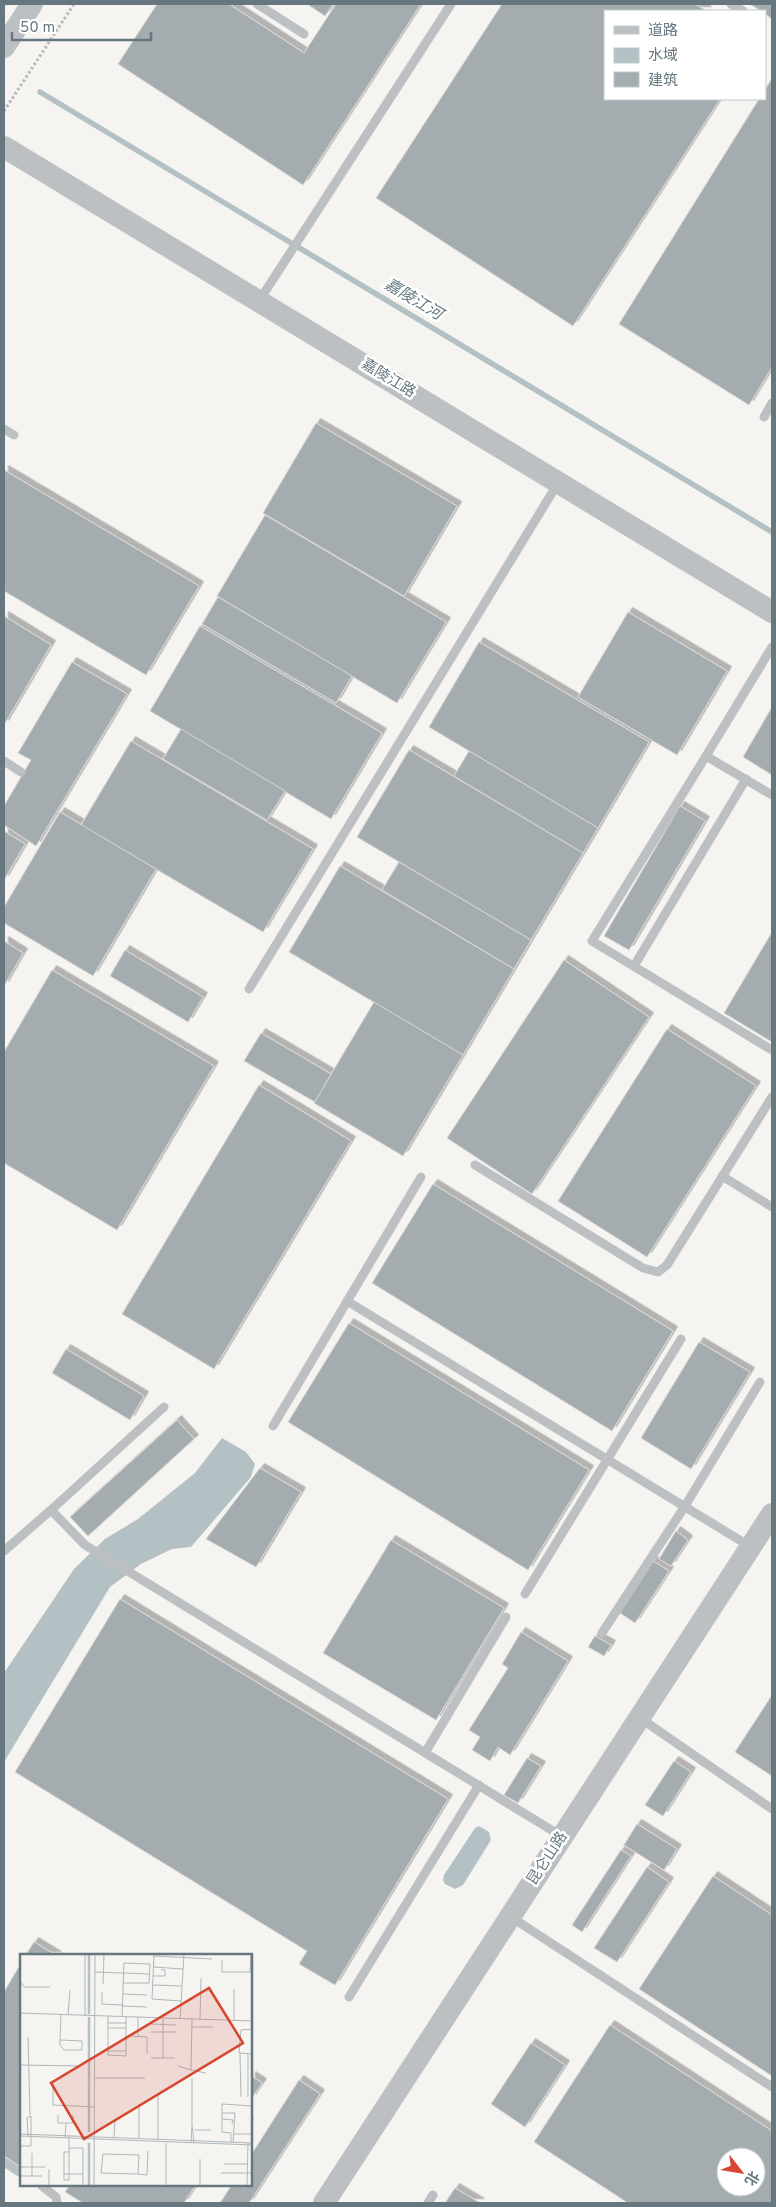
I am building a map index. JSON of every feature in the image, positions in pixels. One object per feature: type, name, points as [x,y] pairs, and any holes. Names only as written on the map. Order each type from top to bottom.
[{"type":"street","points":[[4,47],[32,4]]},
{"type":"street","name":"嘉陵江路","points":[[4,147],[772,612]]},
{"type":"street","name":"昆仑山路","points":[[324,2203],[772,1514]]},
{"type":"lane","points":[[257,4],[304,34]]},
{"type":"lane","points":[[259,301],[451,4]]},
{"type":"lane","points":[[764,417],[772,403]]},
{"type":"lane","points":[[4,429],[14,435]]},
{"type":"lane","points":[[249,990],[558,482]]},
{"type":"lane","points":[[772,647],[592,941],[772,1050]]},
{"type":"lane","points":[[706,756],[772,795]]},
{"type":"lane","points":[[4,761],[21,772]]},
{"type":"lane","points":[[634,966],[746,779]]},
{"type":"lane","points":[[475,1165],[643,1268],[658,1272],[667,1264],[772,1097]]},
{"type":"lane","points":[[722,1176],[772,1207]]},
{"type":"lane","points":[[273,1426],[421,1177]]},
{"type":"lane","points":[[347,1300],[751,1547]]},
{"type":"lane","points":[[525,1594],[681,1339]]},
{"type":"lane","points":[[602,1634],[760,1382]]},
{"type":"lane","points":[[4,1551],[164,1407]]},
{"type":"lane","points":[[50,1510],[84,1545],[563,1837]]},
{"type":"lane","points":[[425,1753],[506,1617]]},
{"type":"lane","points":[[640,1717],[772,1809]]},
{"type":"lane","points":[[348,1997],[478,1785]]},
{"type":"lane","points":[[511,1917],[772,2087]]},
{"type":"lane","points":[[4,2162],[20,2172]]},
{"type":"lane","points":[[43,2187],[56,2197],[57,2203]]},
{"type":"lane","points":[[428,2203],[433,2195]]},
{"type":"path","points":[[4,111],[74,4]]},
{"type":"water","points":[[222,1438],[246,1452],[255,1464],[251,1477],[191,1547],[172,1549],[141,1564],[110,1587],[4,1762],[4,1673],[74,1569],[105,1539],[138,1519],[195,1473]]},
{"type":"water","points":[[479,1826],[489,1832],[491,1840],[463,1885],[455,1889],[445,1884],[443,1880],[444,1875],[475,1828]]},
{"type":"building","points":[[157,4],[229,4],[304,53],[336,4],[421,4],[303,185],[118,64]]},
{"type":"building","points":[[307,4],[333,4],[325,16]]},
{"type":"building","points":[[502,4],[695,4],[705,10],[604,10],[604,100],[719,100],[573,326],[376,198]]},
{"type":"building","points":[[750,4],[772,4],[772,19],[766,15],[766,10],[759,10]]},
{"type":"building","points":[[772,78],[772,367],[749,405],[619,324],[758,100],[766,100],[766,88]]},
{"type":"building","points":[[316,423],[457,506],[404,596],[263,513]]},
{"type":"building","points":[[4,470],[199,586],[146,675],[4,591]]},
{"type":"building","points":[[265,515],[446,622],[397,703],[217,596]]},
{"type":"building","points":[[218,597],[352,676],[336,703],[202,624]]},
{"type":"building","points":[[628,612],[727,671],[677,755],[578,697]]},
{"type":"building","points":[[4,616],[51,645],[4,725]]},
{"type":"building","points":[[200,626],[382,733],[331,819],[150,711]]},
{"type":"building","points":[[479,642],[649,742],[598,828],[429,727]]},
{"type":"building","points":[[72,662],[127,694],[36,846],[4,825],[4,806],[31,760],[18,753]]},
{"type":"building","points":[[772,707],[772,775],[743,757]]},
{"type":"building","points":[[181,729],[285,791],[267,820],[163,759]]},
{"type":"building","points":[[131,741],[313,849],[263,932],[81,825]]},
{"type":"building","points":[[409,750],[583,853],[531,940],[357,837]]},
{"type":"building","points":[[469,751],[598,828],[583,853],[454,776]]},
{"type":"building","points":[[680,806],[705,821],[629,950],[604,936]]},
{"type":"building","points":[[60,812],[156,869],[93,976],[4,923],[4,907]]},
{"type":"building","points":[[4,831],[25,844],[4,880]]},
{"type":"building","points":[[399,862],[531,940],[514,969],[382,890]]},
{"type":"building","points":[[340,866],[514,969],[463,1055],[289,952]]},
{"type":"building","points":[[772,932],[772,1042],[724,1013]]},
{"type":"building","points":[[4,941],[23,953],[4,986]]},
{"type":"building","points":[[125,950],[203,997],[188,1022],[110,976]]},
{"type":"building","points":[[564,960],[649,1017],[532,1194],[447,1138]]},
{"type":"building","points":[[52,970],[214,1066],[117,1230],[4,1163],[4,1052]]},
{"type":"building","points":[[374,1002],[463,1055],[403,1156],[314,1103]]},
{"type":"building","points":[[667,1029],[756,1086],[647,1257],[558,1201]]},
{"type":"building","points":[[261,1033],[331,1074],[315,1102],[244,1061]]},
{"type":"building","points":[[259,1085],[351,1141],[214,1369],[122,1314]]},
{"type":"building","points":[[433,1184],[673,1331],[612,1431],[372,1283]]},
{"type":"building","points":[[349,1323],[589,1470],[528,1570],[288,1422]]},
{"type":"building","points":[[699,1342],[750,1372],[691,1469],[641,1438]]},
{"type":"building","points":[[66,1349],[144,1396],[130,1420],[52,1373]]},
{"type":"building","points":[[177,1420],[194,1439],[88,1536],[70,1517]]},
{"type":"building","points":[[260,1468],[301,1492],[256,1567],[206,1539]]},
{"type":"building","points":[[676,1531],[688,1540],[671,1566],[659,1559]]},
{"type":"building","points":[[391,1540],[504,1608],[436,1720],[323,1653]]},
{"type":"building","points":[[653,1561],[669,1571],[635,1623],[620,1613]]},
{"type":"building","points":[[120,1599],[448,1799],[335,1985],[299,1964],[307,1951],[15,1772]]},
{"type":"building","points":[[521,1632],[568,1661],[510,1755],[498,1747],[490,1761],[472,1750],[480,1737],[469,1730],[508,1668],[502,1664]]},
{"type":"building","points":[[595,1636],[611,1645],[604,1656],[588,1647]]},
{"type":"building","points":[[772,1695],[772,1776],[735,1752]]},
{"type":"building","points":[[527,1758],[541,1766],[518,1803],[504,1795]]},
{"type":"building","points":[[674,1761],[691,1772],[663,1816],[645,1805]]},
{"type":"building","points":[[637,1824],[677,1849],[664,1870],[624,1845]]},
{"type":"building","points":[[621,1850],[631,1856],[582,1932],[572,1925]]},
{"type":"building","points":[[647,1867],[669,1882],[617,1962],[594,1948]]},
{"type":"building","points":[[713,1876],[772,1915],[772,2076],[639,1989]]},
{"type":"building","points":[[34,1942],[54,1954],[26,1954]]},
{"type":"building","points":[[20,1965],[20,2166],[4,2156],[4,1992]]},
{"type":"building","points":[[610,2025],[772,2131],[772,2203],[628,2203],[534,2142]]},
{"type":"building","points":[[531,2043],[565,2065],[525,2127],[491,2104]]},
{"type":"building","points":[[252,2077],[262,2083],[252,2098]]},
{"type":"building","points":[[299,2080],[320,2094],[249,2203],[220,2203],[230,2187],[252,2187],[252,2153]]},
{"type":"building","points":[[68,2187],[194,2187],[184,2203],[83,2203],[65,2192]]},
{"type":"building","points":[[455,2188],[480,2203],[445,2203]]},
{"type":"waterway","name":"嘉陵江河","points":[[40,92],[772,532]]}]
